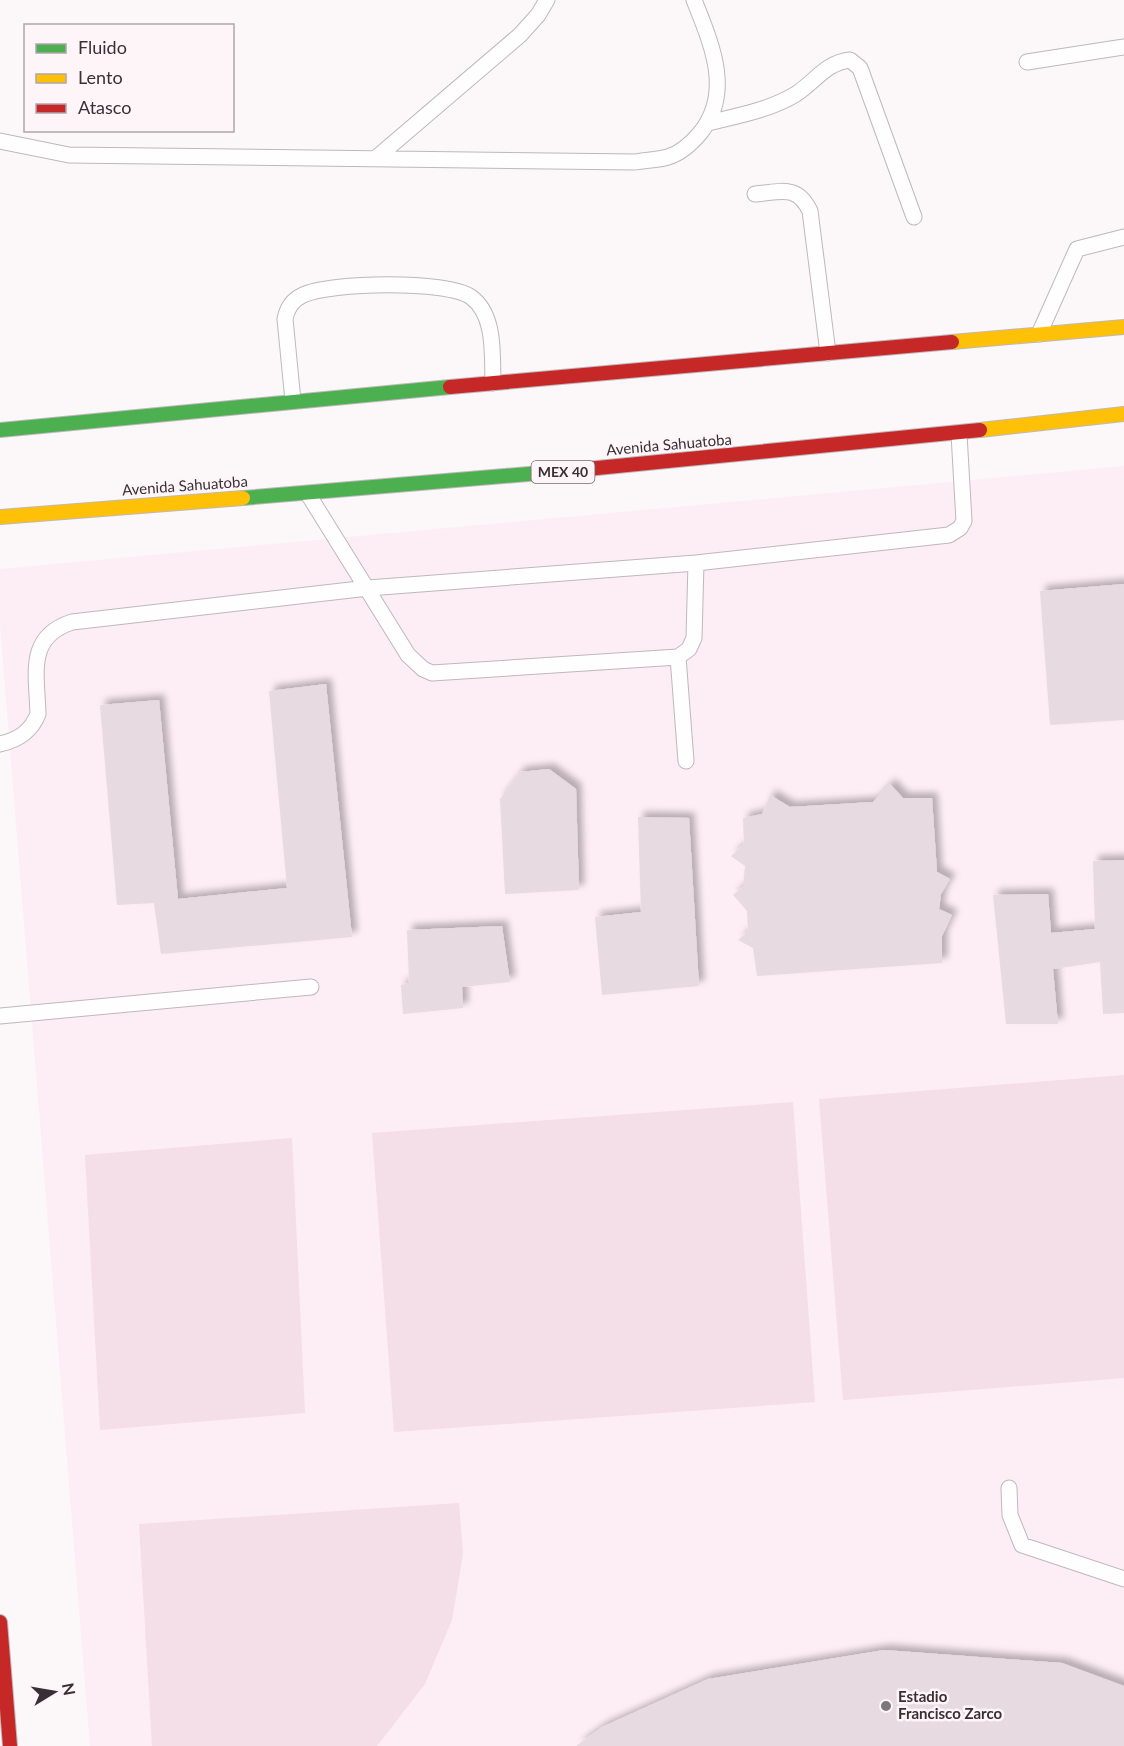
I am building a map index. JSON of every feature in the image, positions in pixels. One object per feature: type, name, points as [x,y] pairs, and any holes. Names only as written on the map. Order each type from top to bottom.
[{"type":"main road","points":[[0,430],[293,400],[1124,327]]},
{"type":"main road","name":"Avenida Sahuatoba","points":[[0,517],[308,494],[958,434],[1124,414]]},
{"type":"main road","points":[[0,1622],[10,1746]]},
{"type":"lane","points":[[375,159],[520,35],[538,15],[547,0]]},
{"type":"lane","points":[[0,141],[69,155],[635,162],[669,157],[692,143],[708,123],[717,103],[718,79],[709,38],[694,0]]},
{"type":"lane","points":[[1027,62],[1124,47]]},
{"type":"lane","points":[[708,123],[753,112],[796,94],[835,62],[850,60],[860,68],[914,217]]},
{"type":"lane","points":[[755,194],[790,191],[804,198],[810,212],[828,353]]},
{"type":"lane","points":[[1039,334],[1077,249],[1124,237]]},
{"type":"lane","points":[[293,400],[285,319],[287,309],[304,294],[336,288],[398,284],[456,291],[471,296],[487,319],[493,383]]},
{"type":"lane","points":[[0,744],[16,740],[35,722],[38,714],[37,652],[44,638],[58,626],[72,622],[368,588],[696,563],[956,533],[964,521],[958,434]]},
{"type":"lane","points":[[308,494],[408,655],[423,669],[432,673],[678,657],[689,649],[694,638],[696,563]]},
{"type":"lane","points":[[678,657],[686,761]]},
{"type":"lane","points":[[0,1016],[310,987]]},
{"type":"lane","points":[[1009,1488],[1010,1515],[1022,1545],[1124,1580]]},
{"type":"shaded area","points":[[1124,466],[1124,1746],[90,1746],[0,624],[0,569]]},
{"type":"shaded area","points":[[1124,1075],[1124,1378],[843,1400],[819,1099]]},
{"type":"shaded area","points":[[793,1102],[815,1402],[394,1432],[372,1133]]},
{"type":"shaded area","points":[[292,1138],[305,1413],[100,1430],[85,1155]]},
{"type":"shaded area","points":[[459,1503],[463,1554],[452,1620],[425,1684],[377,1746],[152,1746],[139,1524]]},
{"type":"building","points":[[1124,584],[1124,720],[1050,725],[1040,591]]},
{"type":"building","points":[[326,684],[352,937],[161,954],[154,903],[117,905],[100,705],[159,700],[178,899],[287,888],[269,691]]},
{"type":"building","points":[[549,769],[576,789],[579,890],[505,894],[500,799],[520,772]]},
{"type":"building","points":[[890,784],[903,798],[932,798],[937,872],[950,879],[941,894],[939,909],[952,915],[942,936],[942,963],[757,976],[753,948],[738,940],[748,931],[747,911],[733,895],[743,887],[745,866],[731,856],[744,844],[743,818],[762,814],[770,795],[790,807],[873,802]]},
{"type":"building","points":[[638,817],[689,818],[699,986],[602,995],[595,917],[641,912]]},
{"type":"building","points":[[1124,860],[1124,1013],[1103,1014],[1100,962],[1053,969],[1058,1024],[1006,1024],[993,895],[1048,894],[1051,933],[1095,929],[1093,861]]},
{"type":"building","points":[[502,926],[510,982],[462,987],[463,1008],[403,1014],[401,985],[409,983],[407,930]]},
{"type":"building","name":"Estadio Francisco Zarco","points":[[884,1650],[1062,1663],[1124,1686],[1124,1746],[576,1746],[602,1727],[708,1679]]},
{"type":"traffic: fast","points":[[0,430],[450,387]]},
{"type":"traffic: fast","points":[[243,498],[587,469]]},
{"type":"traffic: slow","points":[[952,342],[1124,327]]},
{"type":"traffic: slow","points":[[980,430],[1124,414]]},
{"type":"traffic: slow","points":[[0,517],[243,498]]},
{"type":"traffic: jam","points":[[450,387],[952,342]]},
{"type":"traffic: jam","points":[[587,469],[980,430]]},
{"type":"traffic: jam","points":[[0,1622],[10,1746]]},
{"type":"place","name":"Estadio Francisco Zarco","points":[[886,1706]]}]
